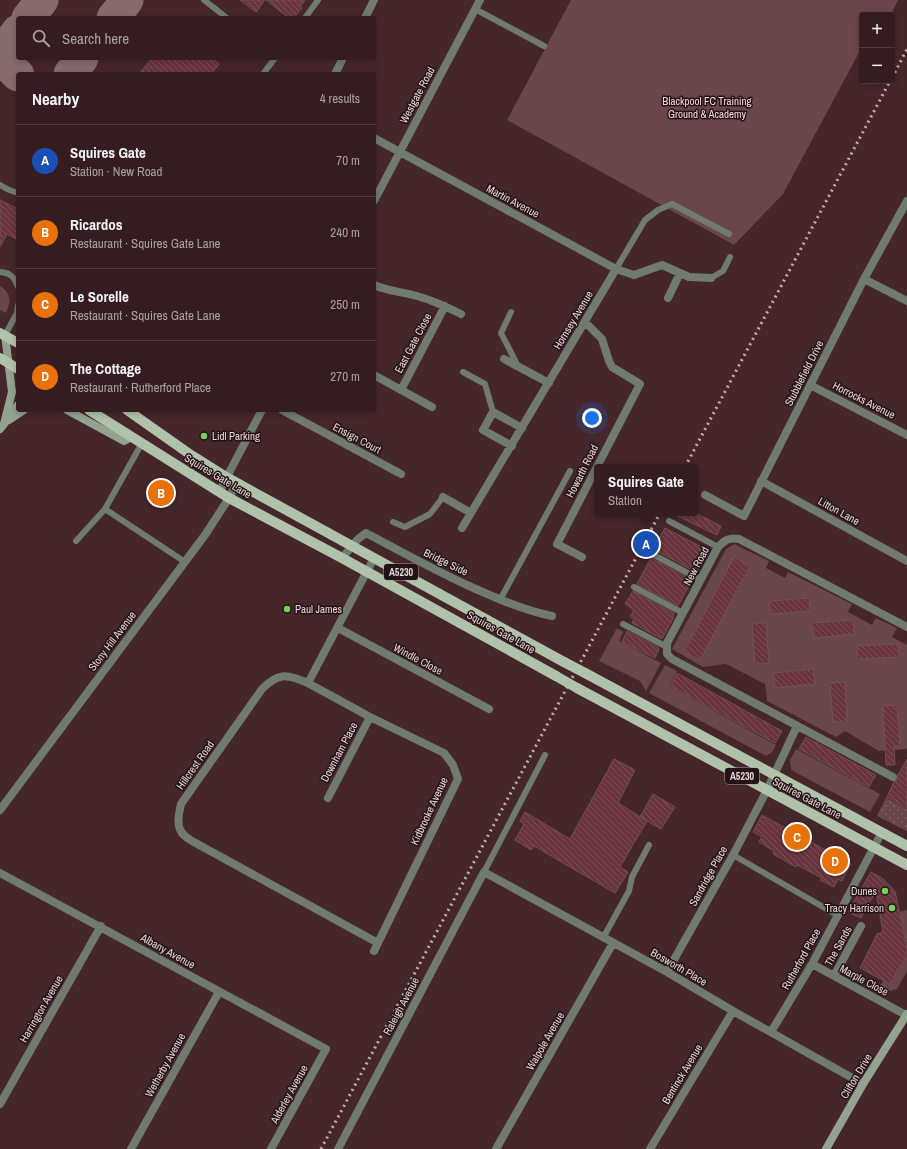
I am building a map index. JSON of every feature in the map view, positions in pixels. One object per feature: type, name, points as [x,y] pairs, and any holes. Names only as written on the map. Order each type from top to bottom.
[{"type":"main road","points":[[3,334],[16,342]]},
{"type":"main road","points":[[2,427],[12,392],[4,360],[3,334]]},
{"type":"main road","points":[[4,360],[16,368]]},
{"type":"main road","points":[[2,427],[16,408]]},
{"type":"main road","points":[[2,427],[21,412]]},
{"type":"main road","points":[[70,412],[124,441],[132,437]]},
{"type":"main road","name":"Squires Gate Lane","points":[[92,412],[229,498],[342,558],[577,688],[907,865]]},
{"type":"main road","name":"Squires Gate Lane","points":[[130,412],[191,455],[226,477],[564,662],[907,846]]},
{"type":"main road","name":"Clifton Drive","points":[[826,1149],[863,1084],[907,1014]]},
{"type":"street","points":[[366,16],[374,0]]},
{"type":"street","name":"Westgate Road","points":[[376,196],[480,0]]},
{"type":"street","points":[[336,72],[342,60]]},
{"type":"street","name":"Martin Avenue","points":[[376,139],[616,269],[634,276],[662,265],[688,277],[712,278]]},
{"type":"street","name":"Stubblefield Drive","points":[[705,494],[744,516],[864,279],[907,201]]},
{"type":"street","name":"Hornsey Avenue","points":[[462,528],[616,269]]},
{"type":"street","points":[[668,298],[680,273]]},
{"type":"street","points":[[864,279],[907,301]]},
{"type":"street","name":"East Gate Close","points":[[376,286],[418,296],[445,306],[460,314]]},
{"type":"street","name":"East Gate Close","points":[[401,390],[445,306]]},
{"type":"street","name":"Howarth Road","points":[[585,322],[602,339],[612,367],[640,384],[598,464]]},
{"type":"street","points":[[504,359],[549,383]]},
{"type":"street","name":"East Gate Close","points":[[376,376],[432,407]]},
{"type":"street","name":"Horrocks Avenue","points":[[810,385],[907,435]]},
{"type":"street","points":[[219,492],[261,412]]},
{"type":"street","name":"Ensign Court","points":[[286,412],[401,474]]},
{"type":"street","points":[[512,446],[483,430],[493,412],[522,428]]},
{"type":"street","name":"Howarth Road","points":[[582,557],[557,544],[594,473]]},
{"type":"street","name":"Litton Lane","points":[[761,481],[907,561]]},
{"type":"street","name":"Stony Hill Avenue","points":[[0,810],[205,535],[237,483]]},
{"type":"street","points":[[443,497],[471,513]]},
{"type":"street","name":"Bridge Side","points":[[342,558],[366,533],[436,570],[500,600],[535,613],[552,616]]},
{"type":"street","name":"New Road","points":[[667,647],[667,643],[718,547],[726,539],[732,538],[739,539],[907,627]]},
{"type":"street","points":[[308,683],[374,558]]},
{"type":"street","name":"Windle Close","points":[[338,628],[489,709]]},
{"type":"street","points":[[667,647],[667,654],[672,659],[893,777]]},
{"type":"street","name":"Hillcrest Road","points":[[308,683],[292,676],[285,676],[274,678],[262,688],[181,804],[178,814],[179,825],[182,833],[192,841],[378,942]]},
{"type":"street","name":"Kidbrooke Avenue","points":[[308,683],[370,717],[444,753],[453,765],[458,779],[374,951]]},
{"type":"street","name":"Downham Place","points":[[328,798],[370,717]]},
{"type":"street","points":[[774,774],[797,726]]},
{"type":"street","name":"Sandridge Place","points":[[667,972],[733,855],[774,774]]},
{"type":"street","name":"Rutherford Place","points":[[771,1032],[812,964],[882,832]]},
{"type":"street","name":"Bosworth Place","points":[[484,872],[667,972],[863,1084]]},
{"type":"street","name":"Raleigh Avenue","points":[[338,1149],[484,872]]},
{"type":"street","name":"Albany Avenue","points":[[0,873],[101,926],[219,992],[326,1049]]},
{"type":"street","name":"Harrington Avenue","points":[[0,1104],[101,926]]},
{"type":"street","name":"The Sands","points":[[834,976],[861,926]]},
{"type":"street","name":"Walpole Avenue","points":[[496,1149],[613,943]]},
{"type":"street","name":"Marple Close","points":[[812,964],[907,1014]]},
{"type":"street","name":"Wetherby Avenue","points":[[131,1149],[219,992]]},
{"type":"street","name":"Bentinck Avenue","points":[[650,1149],[733,1011]]},
{"type":"street","name":"Alderley Avenue","points":[[271,1149],[326,1049]]},
{"type":"lane","points":[[204,0],[224,16]]},
{"type":"lane","points":[[306,16],[318,0]]},
{"type":"lane","points":[[475,9],[544,46]]},
{"type":"lane","points":[[264,72],[274,60]]},
{"type":"lane","points":[[0,185],[16,192]]},
{"type":"lane","points":[[616,269],[646,220],[658,210],[672,204],[729,234]]},
{"type":"lane","points":[[712,278],[723,272],[730,258]]},
{"type":"lane","points":[[0,272],[8,273],[16,282]]},
{"type":"lane","points":[[511,312],[501,333],[518,366]]},
{"type":"lane","points":[[3,334],[16,314]]},
{"type":"lane","points":[[463,372],[485,384],[493,412]]},
{"type":"lane","points":[[76,541],[105,509],[142,443]]},
{"type":"lane","points":[[500,600],[570,472]]},
{"type":"lane","points":[[393,522],[405,527],[430,514],[443,497]]},
{"type":"lane","points":[[105,509],[185,562]]},
{"type":"lane","points":[[669,521],[718,547]]},
{"type":"lane","points":[[652,554],[701,580]]},
{"type":"lane","points":[[634,587],[683,613]]},
{"type":"lane","points":[[623,624],[667,647]]},
{"type":"lane","points":[[484,872],[545,755]]},
{"type":"lane","points":[[603,938],[629,891],[632,877],[649,844]]},
{"type":"lane","points":[[733,855],[837,915]]},
{"type":"green space","name":"Blackpool FC Training Ground & Academy","points":[[571,0],[898,0],[892,12],[859,12],[859,53],[783,194],[734,245],[507,120]]},
{"type":"green space","points":[[0,286],[4,288],[9,298],[9,305],[6,313],[0,310]]},
{"type":"green space","points":[[734,544],[769,561],[766,568],[785,578],[788,572],[852,604],[848,612],[872,625],[876,618],[897,628],[892,637],[907,645],[906,749],[879,751],[845,731],[836,737],[767,701],[765,684],[726,664],[703,667],[672,649],[726,549]]},
{"type":"green space","points":[[617,628],[623,632],[619,641],[661,663],[646,691],[640,681],[599,661]]},
{"type":"green space","points":[[665,665],[677,671],[669,686],[776,745],[772,752],[766,756],[649,693]]},
{"type":"green space","points":[[796,749],[880,794],[870,812],[791,770],[790,760]]},
{"type":"green space","points":[[886,798],[907,809],[907,831],[877,816]]},
{"type":"green space","points":[[907,910],[907,947],[899,912]]},
{"type":"green space","points":[[907,955],[907,971],[897,989],[890,991],[880,986],[883,981],[890,984]]},
{"type":"building","points":[[240,0],[265,0],[256,12]]},
{"type":"building","points":[[266,0],[305,0],[300,7],[302,8],[296,16],[286,16]]},
{"type":"building","points":[[150,60],[214,60],[219,64],[213,72],[141,72]]},
{"type":"building","points":[[0,200],[16,208],[16,239],[7,234],[0,247]]},
{"type":"building","points":[[698,514],[721,526],[717,535],[677,516],[698,516]]},
{"type":"building","points":[[665,528],[709,551],[696,572],[655,550]]},
{"type":"building","points":[[734,557],[750,566],[700,660],[684,652]]},
{"type":"building","points":[[651,558],[692,580],[678,606],[637,584]]},
{"type":"building","points":[[633,591],[674,613],[674,617],[662,639],[632,623],[634,619],[630,617],[634,610],[625,604]]},
{"type":"building","points":[[809,598],[810,611],[771,614],[769,601]]},
{"type":"building","points":[[853,620],[854,634],[814,638],[812,623]]},
{"type":"building","points":[[766,623],[769,663],[755,664],[752,624]]},
{"type":"building","points":[[627,631],[658,647],[657,649],[659,649],[655,658],[622,642]]},
{"type":"building","points":[[898,644],[899,657],[857,659],[857,646]]},
{"type":"building","points":[[813,669],[815,684],[775,688],[774,673]]},
{"type":"building","points":[[677,673],[782,731],[775,743],[670,686]]},
{"type":"building","points":[[845,682],[847,721],[833,722],[830,683]]},
{"type":"building","points":[[897,705],[900,746],[894,746],[895,765],[886,765],[883,706]]},
{"type":"building","points":[[806,737],[876,775],[869,787],[799,749]]},
{"type":"building","points":[[614,759],[635,770],[618,803],[647,821],[620,867],[628,872],[615,893],[534,846],[531,850],[515,840],[524,824],[520,821],[525,812],[570,839]]},
{"type":"building","points":[[907,759],[907,808],[887,797],[894,782],[898,779],[898,775]]},
{"type":"building","points":[[653,794],[675,807],[661,829],[640,817]]},
{"type":"building","points":[[762,815],[851,864],[842,881],[838,879],[834,887],[820,880],[822,878],[797,865],[796,867],[773,854],[774,851],[759,842],[762,837],[753,832]]},
{"type":"building","points":[[871,872],[883,879],[895,891],[907,947],[907,955],[890,984],[860,968],[877,934],[883,932],[876,891],[861,918],[848,912]]},
{"type":"taxiway","points":[[30,16],[42,0]]},
{"type":"taxiway","points":[[115,16],[127,0]]},
{"type":"taxiway","points":[[16,34],[6,53],[9,64],[16,73]]},
{"type":"taxiway","points":[[72,72],[80,60]]},
{"type":"railway","points":[[895,72],[907,49]]},
{"type":"railway","points":[[687,464],[888,84]]},
{"type":"railway","points":[[321,1149],[658,516]]},
{"type":"place","name":"Lidl Parking","points":[[204,436]]},
{"type":"place","name":"Ricardos","points":[[161,493]]},
{"type":"place","name":"Squires Gate","points":[[646,544]]},
{"type":"place","name":"Paul James","points":[[287,609]]},
{"type":"place","name":"Le Sorelle","points":[[797,837]]},
{"type":"place","name":"The Cottage","points":[[835,861]]},
{"type":"place","name":"Dunes","points":[[885,891]]},
{"type":"place","name":"Tracy Harrison","points":[[892,908]]}]
